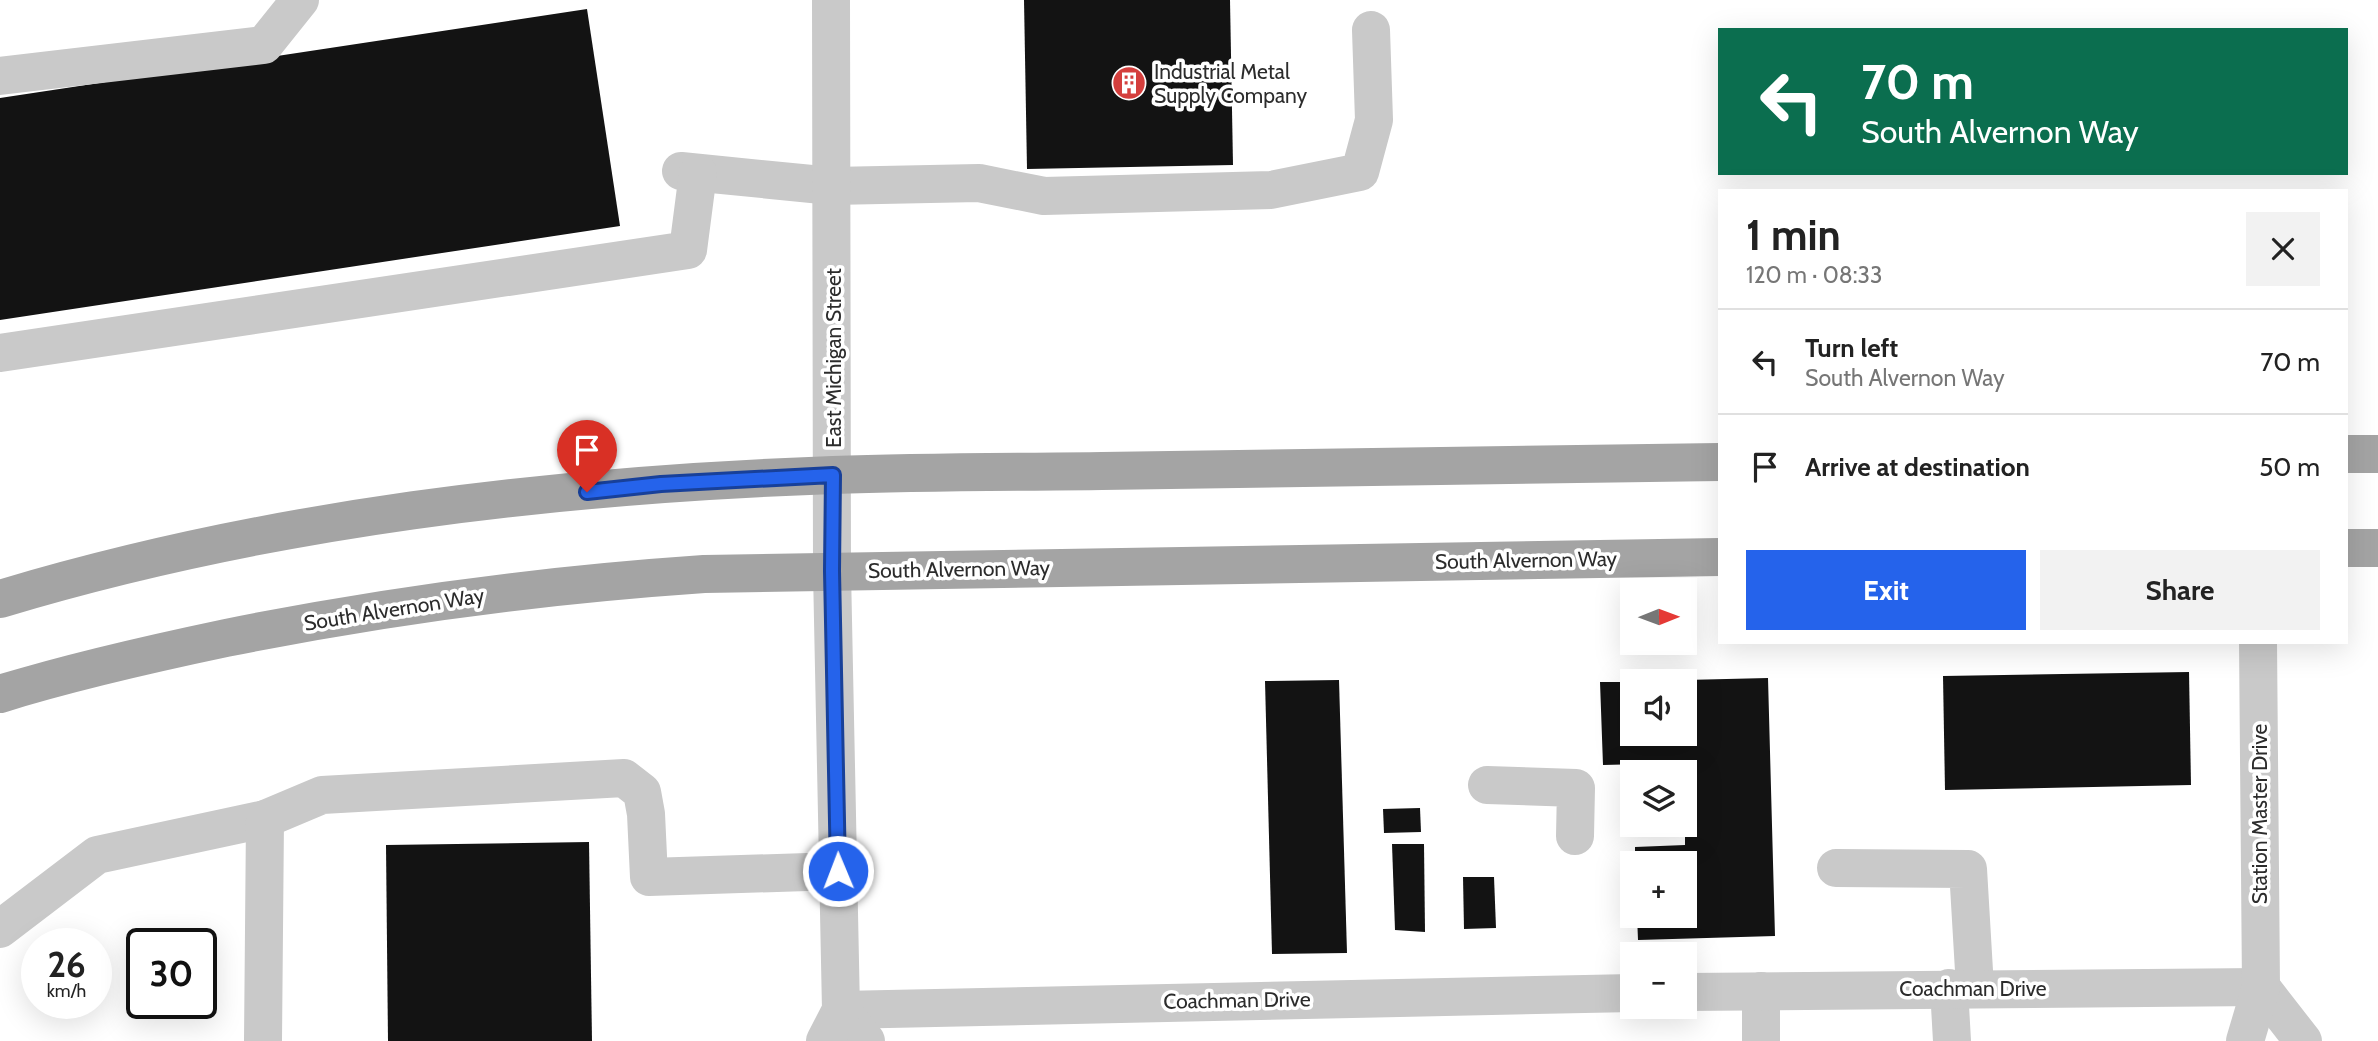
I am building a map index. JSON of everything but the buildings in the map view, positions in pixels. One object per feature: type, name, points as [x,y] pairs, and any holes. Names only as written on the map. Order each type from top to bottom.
[{"type":"main road","points":[[2348,454],[2378,454]]},
{"type":"main road","points":[[0,599],[156,558],[296,529],[417,509],[661,484],[833,475],[1718,462]]},
{"type":"main road","points":[[2348,548],[2378,548]]},
{"type":"main road","name":"South Alvernon Way","points":[[0,694],[174,649],[297,624],[465,596],[604,581],[704,574],[832,571],[1718,557]]},
{"type":"street","points":[[0,76],[264,45],[300,0]]},
{"type":"street","name":"East Michigan Street","points":[[831,0],[832,571],[838,871],[833,1026]]},
{"type":"street","points":[[0,353],[688,250],[689,172],[832,186],[979,183],[1044,196],[1271,190],[1360,172],[1374,120],[1371,30]]},
{"type":"street","name":"Station Master Drive","points":[[2245,1041],[2261,987],[2258,644]]},
{"type":"street","points":[[0,929],[97,855],[265,819],[323,795],[624,778],[642,792],[646,814],[649,877],[838,871]]},
{"type":"street","points":[[1487,785],[1576,788],[1575,836]]},
{"type":"street","points":[[263,1041],[265,819]]},
{"type":"street","points":[[1836,868],[1968,869],[1962,988],[1952,1041]]},
{"type":"street","points":[[2261,987],[2303,1041]]},
{"type":"street","name":"Coachman Drive","points":[[1697,992],[2261,987]]},
{"type":"street","points":[[1761,991],[1762,1041]]},
{"type":"street","name":"Coachman Drive","points":[[833,1026],[1620,994]]},
{"type":"street","points":[[833,1026],[866,1041]]},
{"type":"place","name":"Industrial Metal Supply Company","points":[[1129,83]]},
{"type":"route","points":[[587,492],[661,484],[833,475],[832,571],[838,871]]}]
